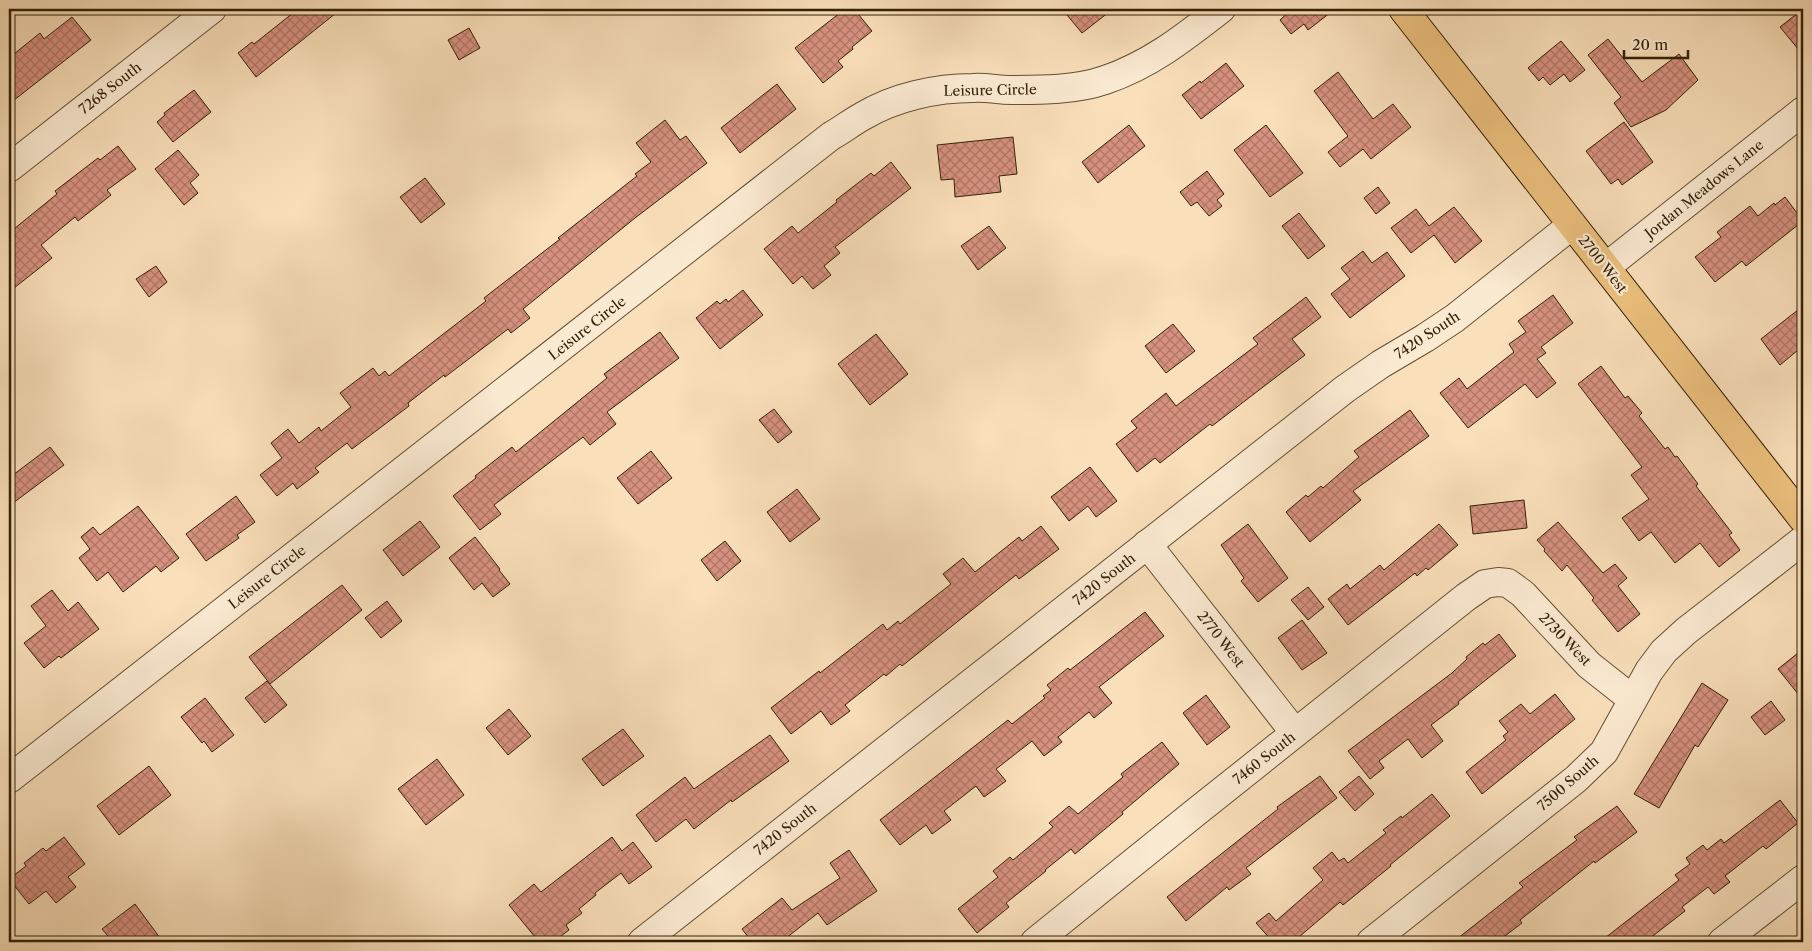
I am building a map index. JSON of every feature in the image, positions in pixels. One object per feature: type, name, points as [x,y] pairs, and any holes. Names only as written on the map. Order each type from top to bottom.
[{"type":"main road","name":"2700 West","points":[[1403,9],[1803,520]]},
{"type":"street","name":"7268 South","points":[[9,168],[212,9]]},
{"type":"street","name":"Leisure Circle","points":[[9,779],[816,149],[864,115],[894,102],[932,91],[973,88],[1011,90],[1070,87],[1104,80],[1141,66],[1173,47],[1221,9]]},
{"type":"street","name":"Jordan Meadows Lane","points":[[1606,267],[1803,111]]},
{"type":"street","name":"7420 South","points":[[642,942],[1345,389],[1455,318],[1572,225]]},
{"type":"street","name":"7500 South","points":[[1371,942],[1576,779],[1604,752],[1632,699],[1664,651],[1686,631],[1803,540]]},
{"type":"street","name":"2770 West","points":[[1147,544],[1295,732]]},
{"type":"street","name":"2730 West","points":[[1498,582],[1508,583],[1523,594],[1589,665],[1632,699]]},
{"type":"street","name":"7460 South","points":[[1035,942],[1466,597],[1485,584],[1498,582]]},
{"type":"street","points":[[1722,942],[1803,879]]},
{"type":"building","points":[[298,9],[341,9],[256,77],[238,53],[252,42],[254,44]]},
{"type":"building","points":[[845,9],[854,9],[872,31],[838,61],[843,67],[823,83],[795,48]]},
{"type":"building","points":[[1062,9],[1113,9],[1082,33]]},
{"type":"building","points":[[1292,9],[1335,9],[1308,30],[1304,24],[1291,34],[1280,20]]},
{"type":"building","points":[[1803,9],[1803,55],[1780,27]]},
{"type":"building","points":[[72,17],[91,40],[9,104],[9,58],[40,33],[44,39]]},
{"type":"building","points":[[469,28],[480,48],[459,60],[448,40]]},
{"type":"building","points":[[1608,39],[1642,82],[1679,54],[1698,80],[1666,110],[1631,127],[1614,103],[1621,97],[1588,55]]},
{"type":"building","points":[[1561,41],[1585,70],[1570,82],[1564,74],[1550,85],[1543,77],[1539,81],[1528,68]]},
{"type":"building","points":[[1226,63],[1244,86],[1201,119],[1182,95]]},
{"type":"building","points":[[1338,72],[1373,119],[1393,104],[1411,127],[1371,159],[1363,149],[1340,167],[1328,152],[1348,136],[1314,91]]},
{"type":"building","points":[[777,84],[796,109],[740,153],[721,128]]},
{"type":"building","points":[[194,90],[211,112],[173,142],[157,122],[165,115],[164,113]]},
{"type":"building","points":[[665,120],[680,140],[686,136],[707,163],[635,218],[523,309],[530,318],[511,333],[508,329],[445,377],[444,375],[408,403],[409,406],[352,449],[347,443],[315,468],[319,472],[297,489],[293,483],[277,496],[260,475],[282,458],[271,443],[288,429],[299,443],[319,427],[321,431],[351,407],[340,393],[373,368],[379,376],[385,371],[389,376],[486,301],[484,298],[560,239],[558,238],[637,176],[635,174],[651,162],[636,143]]},
{"type":"building","points":[[1624,122],[1653,162],[1622,185],[1618,179],[1611,184],[1586,151]]},
{"type":"building","points":[[1129,125],[1145,146],[1098,183],[1082,162]]},
{"type":"building","points":[[1266,125],[1303,173],[1270,197],[1234,150]]},
{"type":"building","points":[[1013,137],[1017,174],[999,176],[1001,192],[955,197],[954,179],[941,180],[937,145]]},
{"type":"building","points":[[118,146],[136,169],[107,190],[111,195],[78,221],[75,217],[41,245],[52,258],[9,292],[9,233],[57,194],[55,191],[98,158],[100,160]]},
{"type":"building","points":[[178,150],[199,175],[190,183],[198,193],[184,205],[155,169]]},
{"type":"building","points":[[891,162],[911,188],[835,247],[840,253],[824,266],[831,275],[813,289],[802,276],[793,284],[764,249],[792,226],[798,233],[871,173],[874,176]]},
{"type":"building","points":[[1207,171],[1224,194],[1217,200],[1222,206],[1209,216],[1197,202],[1191,206],[1180,192]]},
{"type":"building","points":[[425,178],[445,204],[421,223],[400,197]]},
{"type":"building","points":[[1378,187],[1390,203],[1376,214],[1364,198]]},
{"type":"building","points":[[1785,197],[1803,221],[1746,266],[1742,261],[1715,282],[1695,257],[1721,237],[1717,232],[1750,206],[1758,216]]},
{"type":"building","points":[[1454,207],[1482,241],[1455,263],[1434,235],[1411,253],[1391,228],[1416,209],[1429,226]]},
{"type":"building","points":[[1299,213],[1325,246],[1308,259],[1282,226]]},
{"type":"building","points":[[989,226],[1006,248],[978,270],[961,246]]},
{"type":"building","points":[[1363,251],[1372,263],[1387,252],[1405,276],[1350,318],[1331,294],[1350,279],[1341,268]]},
{"type":"building","points":[[156,266],[167,282],[149,297],[136,279]]},
{"type":"building","points":[[743,290],[763,315],[720,349],[696,318],[717,301],[720,304],[726,299],[728,302]]},
{"type":"building","points":[[1553,295],[1573,323],[1541,347],[1546,353],[1537,359],[1556,383],[1537,398],[1525,384],[1468,428],[1440,393],[1459,378],[1467,389],[1514,352],[1509,344],[1526,332],[1518,321]]},
{"type":"building","points":[[1306,297],[1321,317],[1292,339],[1305,355],[1160,463],[1155,458],[1137,472],[1116,444],[1137,428],[1131,421],[1166,393],[1176,406],[1258,344],[1253,338]]},
{"type":"building","points":[[1803,306],[1803,346],[1780,365],[1761,339]]},
{"type":"building","points":[[1173,324],[1195,351],[1166,373],[1145,346]]},
{"type":"building","points":[[660,332],[679,358],[607,412],[616,424],[590,445],[583,437],[494,505],[501,514],[480,530],[453,496],[512,447],[516,452],[607,378],[604,374]]},
{"type":"building","points":[[876,334],[908,374],[870,405],[838,364]]},
{"type":"building","points":[[1601,366],[1625,398],[1628,396],[1642,413],[1639,416],[1665,449],[1668,447],[1675,457],[1677,456],[1698,484],[1696,486],[1732,533],[1729,535],[1740,550],[1719,567],[1700,543],[1675,563],[1651,532],[1639,541],[1622,518],[1649,499],[1631,475],[1642,467],[1578,384]]},
{"type":"building","points":[[774,409],[792,432],[778,443],[759,420]]},
{"type":"building","points":[[1410,410],[1429,436],[1353,491],[1361,500],[1310,542],[1286,512],[1306,495],[1308,497],[1321,486],[1323,488],[1359,457],[1354,451]]},
{"type":"building","points":[[50,447],[64,465],[9,506],[9,478]]},
{"type":"building","points":[[651,451],[672,478],[638,504],[617,478]]},
{"type":"building","points":[[1090,467],[1117,501],[1096,517],[1088,506],[1069,521],[1051,497]]},
{"type":"building","points":[[797,489],[820,519],[790,542],[767,512]]},
{"type":"building","points":[[236,496],[255,522],[237,535],[239,538],[206,561],[186,534]]},
{"type":"building","points":[[1524,500],[1527,528],[1473,534],[1470,506]]},
{"type":"building","points":[[138,506],[179,558],[161,572],[156,566],[123,592],[108,572],[97,581],[79,558],[90,549],[81,537],[93,527],[100,535]]},
{"type":"building","points":[[420,521],[440,547],[403,576],[383,550]]},
{"type":"building","points":[[1558,522],[1603,573],[1615,564],[1627,578],[1618,586],[1640,614],[1618,632],[1567,565],[1562,571],[1537,540]]},
{"type":"building","points":[[1248,524],[1288,578],[1258,602],[1241,581],[1244,578],[1221,545]]},
{"type":"building","points":[[1439,524],[1458,545],[1428,570],[1426,568],[1417,576],[1415,573],[1348,625],[1328,599],[1347,584],[1350,589],[1380,565],[1384,570]]},
{"type":"building","points":[[1041,526],[1059,549],[1019,579],[1016,575],[902,666],[900,664],[886,676],[884,674],[845,705],[850,711],[831,725],[821,711],[791,734],[771,708],[883,624],[887,630],[898,621],[900,624],[951,584],[943,574],[963,558],[975,572],[1019,537],[1022,541]]},
{"type":"building","points":[[475,537],[510,584],[493,597],[482,583],[474,590],[449,558]]},
{"type":"building","points":[[725,541],[741,561],[717,581],[701,560]]},
{"type":"building","points":[[342,585],[362,610],[270,684],[249,657]]},
{"type":"building","points":[[1308,587],[1324,607],[1308,620],[1291,600]]},
{"type":"building","points":[[52,590],[68,611],[78,602],[99,629],[61,658],[59,656],[44,668],[24,643],[46,626],[31,606]]},
{"type":"building","points":[[387,601],[402,621],[381,638],[365,618]]},
{"type":"building","points":[[1145,612],[1164,636],[1099,687],[1112,703],[1094,718],[1089,712],[1058,737],[1062,742],[1044,756],[1032,741],[996,769],[1006,781],[984,797],[976,786],[944,811],[951,820],[932,834],[926,825],[900,845],[880,820],[1008,720],[1012,724],[1045,698],[1043,696],[1051,690],[1047,685],[1068,668],[1070,670]]},
{"type":"building","points":[[1302,620],[1327,653],[1302,670],[1278,638]]},
{"type":"building","points":[[1499,634],[1516,656],[1431,725],[1443,741],[1422,758],[1408,739],[1379,761],[1384,768],[1370,779],[1348,751],[1452,673],[1467,659],[1466,657],[1483,643],[1485,645]]},
{"type":"building","points":[[1803,649],[1803,700],[1778,669]]},
{"type":"building","points":[[267,681],[287,705],[265,723],[245,698]]},
{"type":"building","points":[[1702,683],[1728,700],[1698,747],[1695,745],[1659,808],[1634,794]]},
{"type":"building","points":[[1555,694],[1575,719],[1482,794],[1466,772],[1506,740],[1503,736],[1508,732],[1499,721],[1521,704],[1530,714]]},
{"type":"building","points":[[1206,695],[1230,727],[1207,745],[1183,713]]},
{"type":"building","points":[[205,698],[234,735],[212,752],[204,741],[202,743],[181,717]]},
{"type":"building","points":[[1771,701],[1785,720],[1765,735],[1751,717]]},
{"type":"building","points":[[509,709],[531,736],[508,755],[486,728]]},
{"type":"building","points":[[623,729],[644,756],[603,786],[582,759]]},
{"type":"building","points":[[770,735],[789,761],[732,802],[731,800],[694,829],[686,819],[656,842],[636,815],[685,777],[694,789]]},
{"type":"building","points":[[1162,742],[1179,764],[1075,854],[1071,849],[1045,870],[1006,903],[1009,907],[977,933],[958,909],[998,877],[993,871],[1010,857],[1013,860],[1053,827],[1049,823],[1069,806],[1078,814],[1123,777],[1121,774]]},
{"type":"building","points":[[437,759],[464,795],[426,825],[398,789]]},
{"type":"building","points":[[149,766],[171,795],[119,835],[97,806]]},
{"type":"building","points":[[1320,776],[1337,798],[1246,868],[1251,874],[1229,890],[1227,887],[1186,921],[1167,897],[1278,809],[1277,807]]},
{"type":"building","points":[[1359,776],[1374,794],[1355,811],[1339,792]]},
{"type":"building","points":[[1432,794],[1450,816],[1343,905],[1340,902],[1293,942],[1273,942],[1256,923],[1269,913],[1276,921],[1323,880],[1313,868],[1332,852],[1339,861],[1344,858],[1348,863],[1386,833],[1383,830],[1401,816],[1402,818]]},
{"type":"building","points":[[1780,800],[1798,823],[1766,849],[1763,846],[1725,876],[1730,882],[1714,894],[1708,887],[1682,907],[1685,911],[1645,942],[1600,942],[1679,880],[1675,875],[1690,864],[1686,858],[1703,845],[1707,850],[1721,839],[1724,843]]},
{"type":"building","points":[[1617,806],[1637,832],[1595,863],[1594,861],[1520,920],[1522,923],[1497,942],[1453,942],[1523,887],[1519,883],[1577,840],[1574,837]]},
{"type":"building","points":[[64,837],[85,864],[68,877],[76,887],[56,903],[46,891],[29,904],[9,879],[26,866],[24,863],[43,848],[46,851]]},
{"type":"building","points":[[612,837],[622,851],[633,842],[652,867],[629,884],[621,873],[595,893],[596,895],[579,909],[582,913],[566,925],[569,930],[553,942],[539,942],[509,905],[534,884],[541,892]]},
{"type":"building","points":[[849,850],[877,891],[827,925],[818,913],[781,942],[752,942],[742,929],[782,898],[792,910],[840,878],[830,863]]},
{"type":"building","points":[[135,904],[163,942],[113,942],[102,929]]}]
